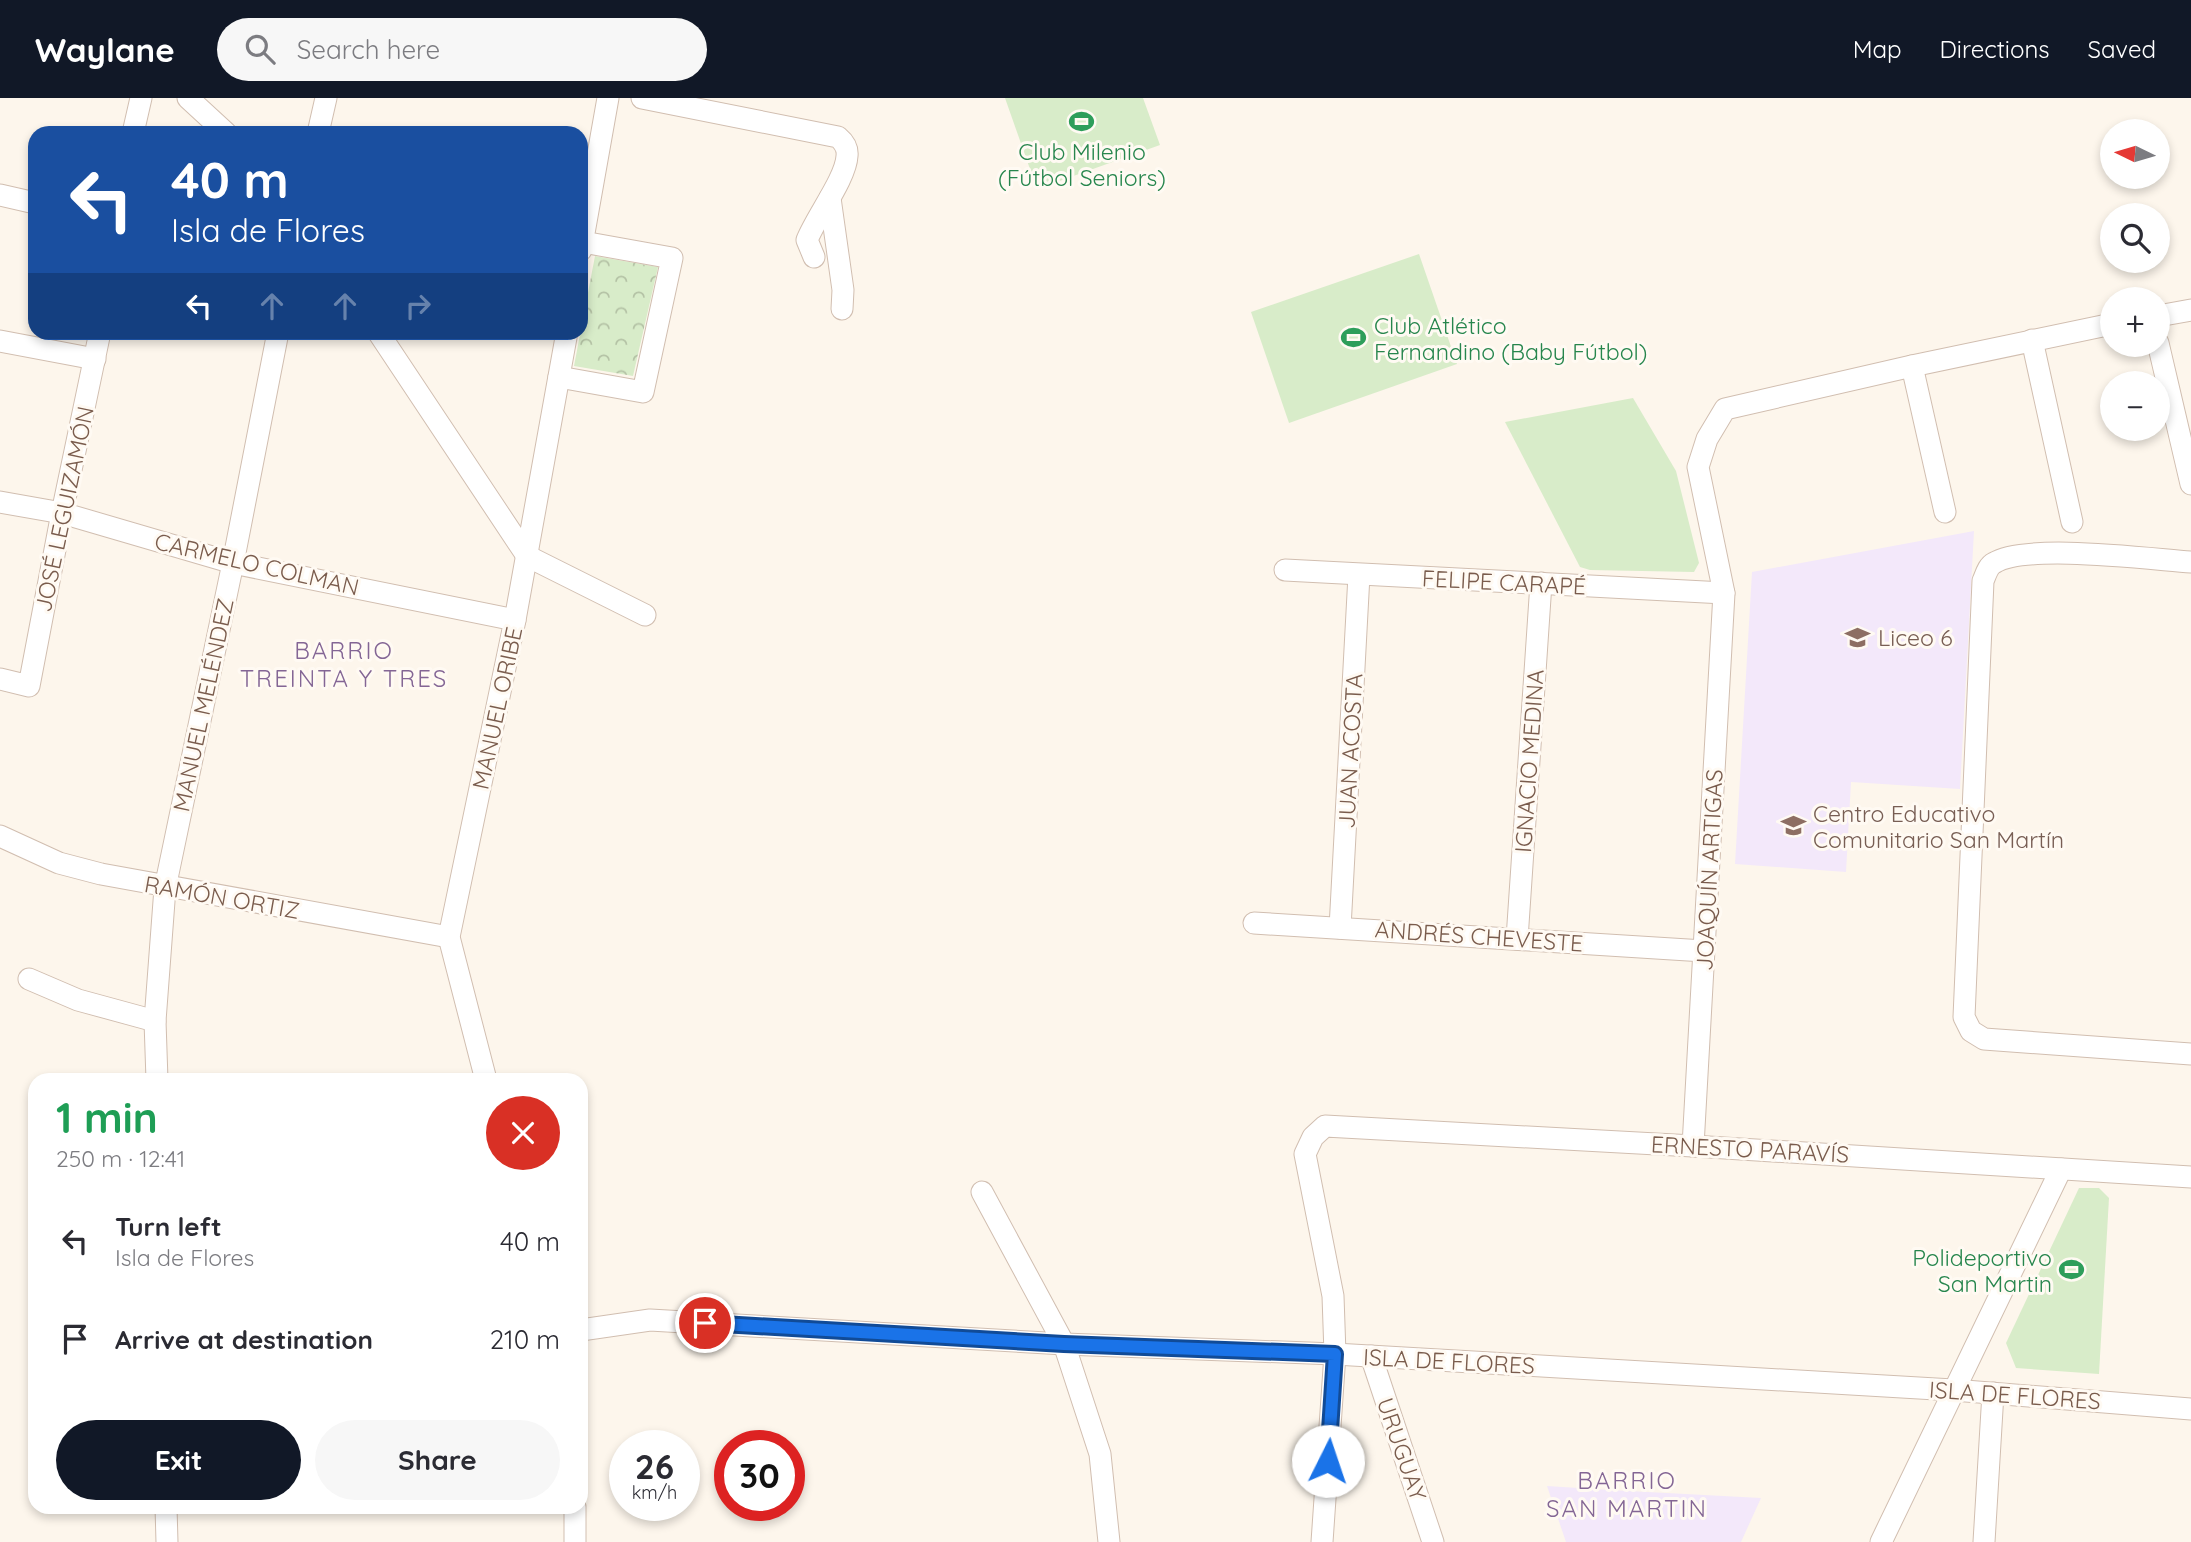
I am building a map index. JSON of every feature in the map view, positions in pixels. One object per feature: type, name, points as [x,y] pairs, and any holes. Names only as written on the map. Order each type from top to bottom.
[{"type":"street","points":[[135,126],[141,98]]},
{"type":"street","points":[[188,98],[218,126]]},
{"type":"street","points":[[320,126],[326,98]]},
{"type":"street","points":[[588,212],[608,98]]},
{"type":"street","points":[[642,98],[838,137],[845,144],[848,156],[830,198],[813,224],[807,240],[814,257]]},
{"type":"street","points":[[0,195],[28,201]]},
{"type":"street","points":[[830,198],[843,290],[842,309]]},
{"type":"street","points":[[559,377],[643,393],[672,258],[588,247]]},
{"type":"street","points":[[2170,314],[2191,310]]},
{"type":"street","points":[[1945,512],[1912,366],[2100,326]]},
{"type":"street","name":"JOSÉ LEGUIZAMÓN","points":[[0,679],[29,686],[99,340]]},
{"type":"street","name":"MANUEL MELÉNDEZ","points":[[157,1073],[155,1021],[165,888],[276,340]]},
{"type":"street","points":[[383,340],[527,556],[645,615]]},
{"type":"street","name":"MANUEL ORIBE","points":[[484,1073],[449,937],[515,620],[566,340]]},
{"type":"street","points":[[2032,340],[2072,522]]},
{"type":"street","points":[[0,341],[95,359]]},
{"type":"street","points":[[2161,357],[2191,484]]},
{"type":"street","name":"JOAQUÍN ARTIGAS","points":[[1693,1146],[1724,593],[1698,467],[1707,439],[1725,409],[1912,366]]},
{"type":"street","name":"CARMELO COLMAN","points":[[0,502],[62,513],[233,563],[515,620]]},
{"type":"street","points":[[2191,562],[2047,553],[2006,557],[1990,565],[1983,581],[1964,1017],[1971,1031],[1984,1039],[2191,1054]]},
{"type":"street","name":"FELIPE CARAPÉ","points":[[1284,570],[1724,593]]},
{"type":"street","name":"JUAN ACOSTA","points":[[1340,928],[1359,575]]},
{"type":"street","name":"IGNACIO MEDINA","points":[[1517,939],[1541,583]]},
{"type":"street","name":"RAMÓN ORTIZ","points":[[0,836],[59,863],[101,874],[165,888],[449,937]]},
{"type":"street","name":"ANDRÉS CHEVESTE","points":[[1254,923],[1704,951]]},
{"type":"street","points":[[29,979],[78,1000],[155,1021]]},
{"type":"street","name":"ERNESTO PARAVÍS","points":[[1335,1354],[1334,1296],[1305,1154],[1312,1137],[1325,1126],[2191,1177]]},
{"type":"street","points":[[1881,1542],[2061,1169]]},
{"type":"street","points":[[982,1192],[1064,1344],[1100,1454],[1109,1542]]},
{"type":"street","name":"ISLA DE FLORES","points":[[588,1329],[650,1320],[1064,1344],[1335,1354],[1953,1390],[2191,1409]]},
{"type":"street","points":[[1322,1542],[1335,1354]]},
{"type":"street","name":"URUGUAY","points":[[1371,1356],[1433,1542]]},
{"type":"street","points":[[1984,1542],[1993,1393]]},
{"type":"street","points":[[166,1514],[167,1542]]},
{"type":"street","points":[[575,1514],[575,1542]]},
{"type":"shaded area","name":"Liceo 6","points":[[1974,531],[1960,789],[1851,782],[1846,872],[1735,864],[1752,572]]},
{"type":"shaded area","points":[[1547,1486],[1761,1498],[1741,1542],[1566,1542]]},
{"type":"green space","name":"Club Milenio (Fútbol Seniors)","points":[[1005,98],[1143,98],[1160,145],[1037,189]]},
{"type":"green space","name":"Club Atlético Fernandino (Baby Fútbol)","points":[[1419,254],[1457,364],[1289,423],[1251,312]]},
{"type":"green space","points":[[595,256],[658,267],[633,376],[574,366],[579,340],[588,340],[588,293]]},
{"type":"green space","points":[[1633,398],[1676,471],[1699,563],[1694,572],[1590,570],[1580,567],[1505,422]]},
{"type":"green space","name":"Polideportivo San Martin","points":[[2079,1188],[2099,1188],[2109,1198],[2099,1374],[2016,1368],[2006,1343]]},
{"type":"place","name":"Club Milenio (Fútbol Seniors)","points":[[1082,121]]},
{"type":"place","name":"Club Atlético Fernandino (Baby Fútbol)","points":[[1354,338]]},
{"type":"place","name":"Liceo 6","points":[[1858,637]]},
{"type":"place","name":"Centro Educativo Comunitario San Martín","points":[[1793,826]]},
{"type":"place","name":"Polideportivo San Martin","points":[[2072,1270]]},
{"type":"district","name":"BARRIO TREINTA Y TRES","points":[[344,664]]},
{"type":"district","name":"BARRIO SAN MARTIN","points":[[1627,1494]]},
{"type":"route","points":[[705,1323],[1064,1344],[1335,1354],[1328,1461]]}]
